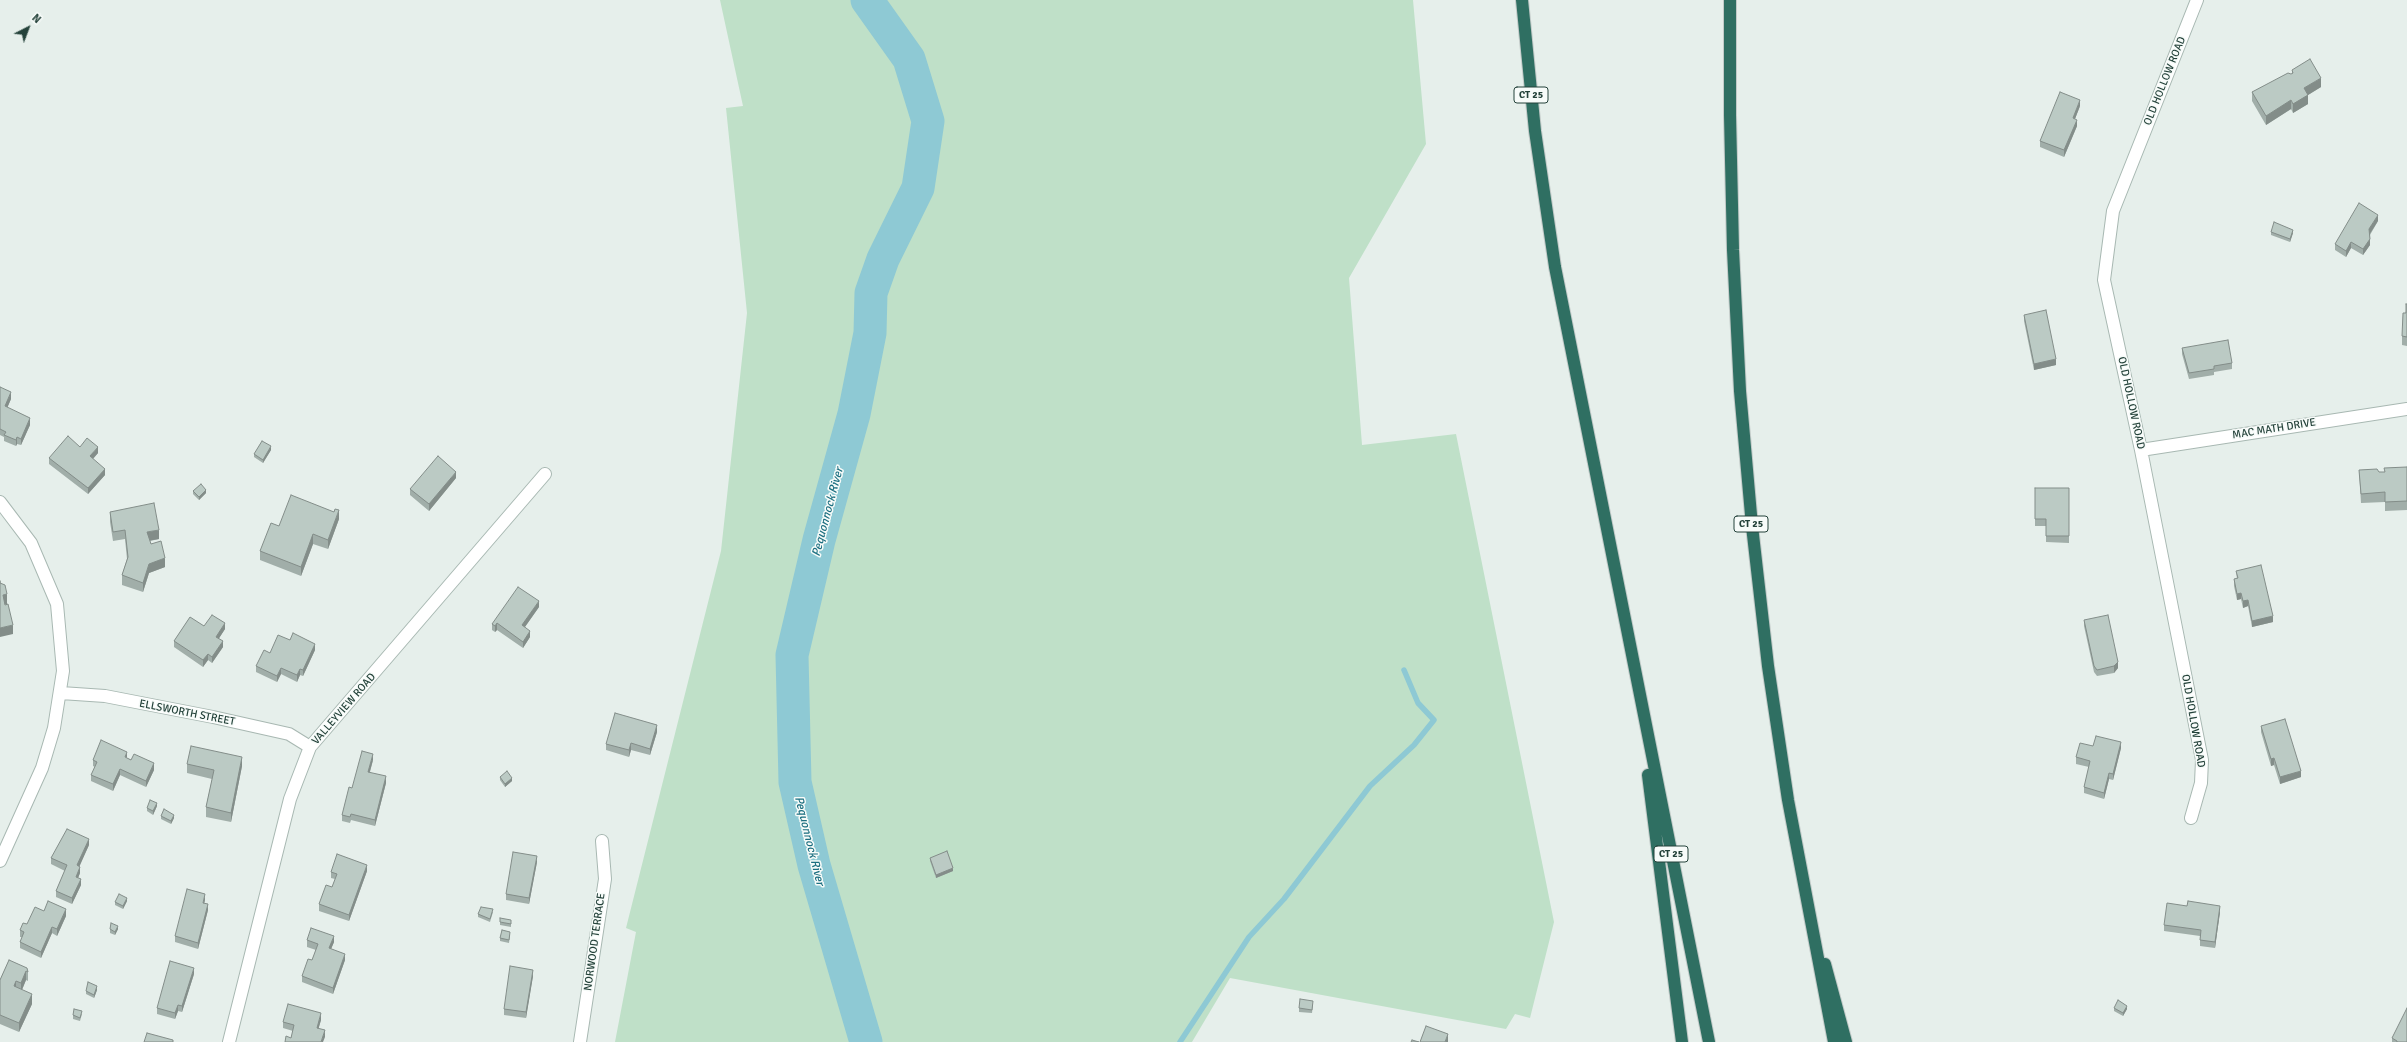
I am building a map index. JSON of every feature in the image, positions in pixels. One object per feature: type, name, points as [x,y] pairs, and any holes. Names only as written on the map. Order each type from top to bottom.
[{"type":"highway","name":"CT 25","points":[[1522,0],[1535,131],[1556,268],[1709,1042]]},
{"type":"highway","name":"CT 25","points":[[1730,0],[1732,250],[1745,458],[1767,659],[1800,867],[1834,1042]]},
{"type":"highway","points":[[1634,665],[1682,1042]]},
{"type":"highway","points":[[1800,867],[1846,1042]]},
{"type":"street","name":"OLD HOLLOW ROAD","points":[[2191,818],[2201,783],[2202,760],[2141,450],[2104,280],[2113,211],[2198,0]]},
{"type":"street","name":"MAC MATH DRIVE","points":[[2141,450],[2407,409]]},
{"type":"street","name":"VALLEYVIEW ROAD","points":[[229,1042],[290,799],[310,747],[545,474]]},
{"type":"street","points":[[0,502],[31,543],[57,604],[63,671],[61,693],[42,768],[0,861]]},
{"type":"street","name":"ELLSWORTH STREET","points":[[61,693],[105,696],[221,719],[289,734],[310,747]]},
{"type":"street","name":"NORWOOD TERRACE","points":[[580,1042],[605,879],[602,841]]},
{"type":"green space","points":[[720,0],[1413,0],[1426,144],[1349,278],[1362,445],[1456,434],[1554,922],[1530,1018],[1515,1014],[1506,1029],[1230,978],[1192,1042],[615,1042],[636,932],[626,928],[721,551],[747,313],[726,108],[743,106]]},
{"type":"building","points":[[2310,59],[2321,78],[2304,88],[2308,95],[2293,104],[2291,100],[2266,116],[2252,92],[2288,73],[2293,73],[2292,70]]},
{"type":"building","points":[[2060,92],[2080,100],[2073,118],[2077,120],[2064,150],[2040,141]]},
{"type":"building","points":[[2359,203],[2378,215],[2369,229],[2370,239],[2363,249],[2351,242],[2346,251],[2335,244]]},
{"type":"building","points":[[2274,222],[2293,230],[2290,239],[2271,232]]},
{"type":"building","points":[[2406,304],[2407,337],[2402,336],[2403,313],[2406,313]]},
{"type":"building","points":[[2046,310],[2056,359],[2034,364],[2024,315]]},
{"type":"building","points":[[2228,340],[2232,363],[2214,366],[2214,369],[2189,373],[2182,348]]},
{"type":"building","points":[[0,387],[11,392],[5,406],[30,418],[21,439],[17,437],[16,440],[4,435],[6,432],[0,429]]},
{"type":"building","points":[[68,436],[80,447],[87,438],[98,447],[90,456],[105,469],[88,488],[49,458]]},
{"type":"building","points":[[262,441],[271,446],[263,460],[254,454]]},
{"type":"building","points":[[438,456],[456,472],[429,504],[410,489]]},
{"type":"building","points":[[2407,467],[2407,501],[2385,502],[2385,492],[2361,494],[2359,470],[2377,469],[2379,472],[2385,472],[2384,468]]},
{"type":"building","points":[[201,484],[206,490],[199,497],[193,491]]},
{"type":"building","points":[[2035,488],[2069,488],[2069,536],[2046,536],[2046,519],[2035,519]]},
{"type":"building","points":[[291,495],[334,512],[335,509],[339,510],[328,540],[313,534],[301,567],[260,551],[271,523],[279,526]]},
{"type":"building","points":[[154,503],[159,530],[147,532],[151,544],[161,541],[165,558],[149,564],[143,583],[122,575],[128,557],[125,530],[113,532],[110,512]]},
{"type":"building","points":[[2261,565],[2273,616],[2252,621],[2248,600],[2243,601],[2241,593],[2237,594],[2234,579],[2238,578],[2236,571]]},
{"type":"building","points":[[0,583],[5,585],[7,594],[3,595],[5,605],[8,604],[13,625],[0,628]]},
{"type":"building","points":[[518,587],[539,601],[522,625],[530,631],[523,642],[497,623],[495,626],[492,624]]},
{"type":"building","points":[[212,615],[225,623],[216,637],[223,641],[212,657],[208,654],[203,660],[174,641],[190,617],[204,626]]},
{"type":"building","points":[[2108,615],[2118,662],[2114,666],[2097,670],[2094,666],[2084,620]]},
{"type":"building","points":[[293,633],[315,644],[303,670],[300,669],[297,675],[281,668],[277,676],[256,666],[264,650],[270,653],[278,635],[290,640]]},
{"type":"building","points":[[615,713],[657,725],[650,749],[631,743],[629,750],[606,744]]},
{"type":"building","points":[[2285,719],[2301,771],[2280,777],[2274,758],[2271,759],[2261,726]]},
{"type":"building","points":[[2096,736],[2121,742],[2113,774],[2109,773],[2104,793],[2084,787],[2090,761],[2076,757],[2080,743],[2093,746]]},
{"type":"building","points":[[101,740],[127,752],[125,757],[131,760],[134,754],[154,763],[146,781],[120,769],[113,784],[91,775],[97,762],[93,760]]},
{"type":"building","points":[[191,746],[242,757],[231,813],[206,807],[214,770],[187,764]]},
{"type":"building","points":[[362,751],[373,754],[368,772],[386,776],[375,820],[351,814],[350,817],[342,815],[349,787],[352,788]]},
{"type":"building","points":[[507,771],[512,778],[505,784],[500,777]]},
{"type":"building","points":[[150,800],[157,803],[153,811],[147,808]]},
{"type":"building","points":[[164,809],[174,815],[171,821],[161,816]]},
{"type":"building","points":[[67,829],[89,839],[77,865],[80,867],[76,877],[81,879],[72,898],[56,891],[67,865],[51,858]]},
{"type":"building","points":[[947,851],[953,868],[936,875],[930,858]]},
{"type":"building","points":[[513,852],[537,856],[529,898],[506,894]]},
{"type":"building","points":[[337,854],[367,865],[349,915],[319,904],[326,885],[332,887],[337,874],[331,872]]},
{"type":"building","points":[[187,889],[205,894],[203,903],[208,904],[198,943],[175,936]]},
{"type":"building","points":[[119,894],[127,898],[123,906],[115,902]]},
{"type":"building","points":[[48,901],[66,909],[57,929],[52,927],[41,952],[20,942],[24,932],[20,930],[23,923],[27,924],[35,907],[44,911]]},
{"type":"building","points":[[2188,901],[2220,906],[2215,942],[2200,940],[2201,930],[2164,925],[2167,903],[2187,906]]},
{"type":"building","points":[[481,907],[493,909],[490,919],[478,914]]},
{"type":"building","points":[[500,918],[511,920],[511,924],[500,922]]},
{"type":"building","points":[[111,923],[118,926],[115,932],[110,929]]},
{"type":"building","points":[[311,928],[334,936],[329,948],[345,954],[333,988],[302,976],[308,959],[312,960],[318,944],[307,940]]},
{"type":"building","points":[[502,930],[510,932],[509,940],[500,938]]},
{"type":"building","points":[[9,960],[27,968],[28,972],[26,971],[21,983],[16,981],[14,986],[32,994],[19,1023],[0,1015],[0,980]]},
{"type":"building","points":[[170,961],[194,968],[182,1006],[178,1005],[175,1013],[157,1008]]},
{"type":"building","points":[[510,966],[533,970],[526,1012],[504,1009]]},
{"type":"building","points":[[88,982],[97,986],[94,995],[86,991]]},
{"type":"building","points":[[1300,999],[1313,1001],[1312,1010],[1299,1008]]},
{"type":"building","points":[[2118,1000],[2127,1006],[2123,1013],[2114,1008]]},
{"type":"building","points":[[288,1004],[321,1013],[317,1028],[325,1030],[321,1042],[285,1042],[286,1036],[291,1038],[294,1025],[283,1022]]},
{"type":"building","points":[[2407,1008],[2407,1042],[2397,1042],[2392,1038]]},
{"type":"building","points":[[74,1009],[82,1011],[80,1018],[73,1015]]},
{"type":"building","points":[[1426,1026],[1448,1034],[1445,1042],[1420,1042]]},
{"type":"building","points":[[147,1033],[173,1040],[173,1042],[144,1042]]},
{"type":"waterway","name":"Pequonnock River","points":[[866,1042],[814,865],[795,782],[792,655],[819,540],[854,414],[870,333],[871,293],[883,259],[918,188],[928,121],[909,59],[867,0]]},
{"type":"waterway","points":[[1180,1042],[1249,937],[1284,899],[1370,786],[1414,745],[1434,720],[1418,703],[1404,670]]}]
